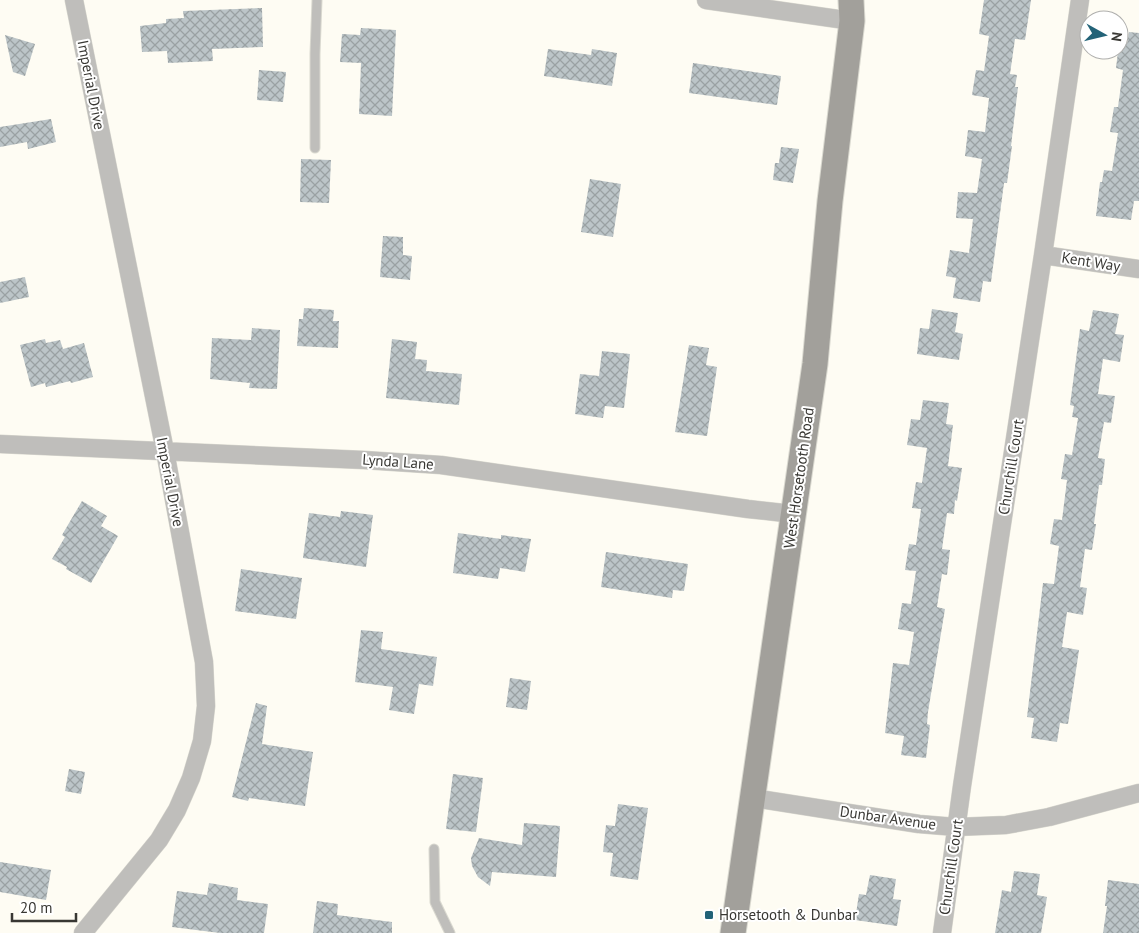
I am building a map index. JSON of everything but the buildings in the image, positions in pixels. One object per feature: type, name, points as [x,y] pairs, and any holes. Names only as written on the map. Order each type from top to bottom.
[{"type":"main road","name":"West Horsetooth Road","points":[[733,933],[816,364],[831,191],[854,7]]},
{"type":"street","name":"Imperial Drive","points":[[74,0],[165,451],[204,662],[206,706],[202,740],[191,778],[177,810],[159,840],[83,933]]},
{"type":"street","points":[[706,0],[854,7]]},
{"type":"street","name":"Churchill Court","points":[[942,933],[956,827],[1080,0]]},
{"type":"street","name":"Kent Way","points":[[1043,255],[1139,269]]},
{"type":"street","name":"Lynda Lane","points":[[0,444],[441,465],[793,514]]},
{"type":"street","name":"Dunbar Avenue","points":[[753,798],[919,824],[956,827],[1006,824],[1049,817],[1139,793]]},
{"type":"lane","points":[[315,148],[317,0]]},
{"type":"lane","points":[[434,849],[435,902],[450,933]]},
{"type":"place","name":"Horsetooth & Dunbar","points":[[709,915]]}]
